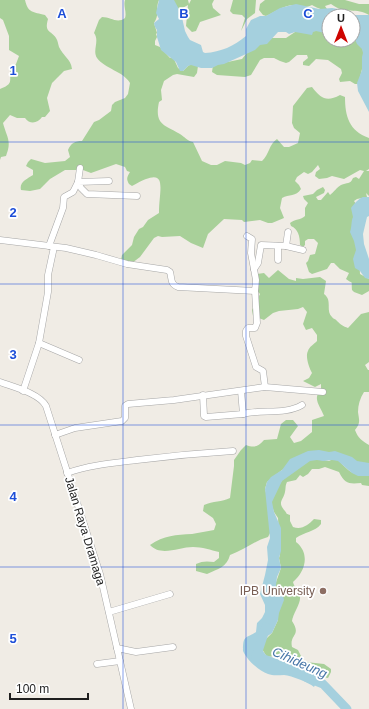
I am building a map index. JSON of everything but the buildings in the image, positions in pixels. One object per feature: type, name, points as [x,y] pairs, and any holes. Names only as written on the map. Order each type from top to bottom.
[{"type":"street","points":[[23,390],[39,343],[48,292],[48,276],[52,247],[63,208],[64,197],[73,192],[78,182],[80,168]]},
{"type":"street","points":[[78,182],[109,181]]},
{"type":"street","points":[[78,182],[87,194],[137,196]]},
{"type":"street","points":[[286,246],[288,232]]},
{"type":"street","points":[[247,236],[252,239],[251,253],[254,269],[257,323],[255,328],[248,328],[246,331],[246,336],[256,367],[263,371],[265,387]]},
{"type":"street","points":[[0,240],[88,253],[127,264],[167,270],[171,275],[172,283],[178,286],[255,291]]},
{"type":"street","points":[[254,269],[258,263],[261,245],[286,246],[303,250]]},
{"type":"street","points":[[278,246],[278,260]]},
{"type":"street","points":[[39,343],[79,360]]},
{"type":"street","name":"Jalan Raya Dramaga","points":[[0,382],[23,390],[44,401],[100,574],[131,709]]},
{"type":"street","points":[[56,435],[75,428],[124,420],[125,406],[128,404],[174,400],[265,387],[323,392]]},
{"type":"street","points":[[241,391],[244,414]]},
{"type":"street","points":[[203,395],[204,416],[206,417],[244,414],[257,411],[285,410],[302,405]]},
{"type":"street","points":[[67,473],[84,467],[108,463],[233,451]]},
{"type":"street","points":[[109,612],[170,594]]},
{"type":"street","points":[[117,648],[136,652],[173,647]]},
{"type":"street","points":[[97,664],[120,661]]},
{"type":"green space","points":[[0,0],[25,0],[29,10],[45,15],[48,19],[47,29],[58,41],[59,47],[69,60],[72,69],[64,71],[52,83],[47,98],[50,111],[45,117],[42,117],[36,122],[29,122],[25,118],[17,118],[10,115],[3,123],[9,147],[6,156],[1,157],[0,160],[0,89],[9,84],[10,70],[16,64],[19,56],[9,50],[9,36],[3,20],[0,18]]},
{"type":"green space","points":[[125,0],[159,0],[157,6],[157,17],[154,23],[157,33],[155,45],[160,47],[170,58],[173,57],[178,68],[183,71],[194,62],[198,66],[197,73],[194,77],[177,74],[164,81],[161,90],[162,100],[159,102],[158,115],[159,120],[165,126],[193,142],[202,161],[211,165],[217,165],[225,161],[245,165],[250,163],[252,160],[262,161],[274,141],[277,139],[284,147],[289,147],[298,143],[300,133],[294,128],[292,123],[293,106],[307,88],[312,87],[321,97],[328,99],[340,95],[345,97],[347,116],[350,122],[357,131],[369,138],[369,169],[366,171],[369,171],[369,196],[366,193],[367,197],[354,201],[356,204],[360,274],[369,279],[369,291],[362,295],[354,292],[352,290],[352,283],[346,279],[349,273],[340,269],[334,263],[331,263],[327,269],[312,274],[309,272],[306,263],[310,255],[315,254],[318,243],[314,239],[308,239],[305,241],[305,245],[303,247],[300,245],[298,233],[290,223],[305,216],[305,208],[308,203],[303,196],[313,194],[323,187],[325,190],[324,193],[316,197],[318,200],[321,200],[328,192],[330,195],[340,186],[349,182],[353,178],[356,177],[359,179],[364,171],[360,170],[344,179],[332,176],[319,179],[315,176],[316,172],[320,169],[318,165],[312,172],[308,174],[304,172],[297,177],[295,181],[301,189],[299,192],[282,198],[280,208],[284,218],[272,223],[260,220],[244,222],[242,220],[224,219],[208,234],[203,248],[180,236],[158,236],[154,238],[140,257],[132,263],[121,260],[122,255],[132,245],[134,237],[139,229],[143,227],[148,220],[159,213],[160,182],[157,178],[152,177],[132,186],[129,184],[127,179],[130,172],[127,171],[125,167],[116,164],[91,173],[83,170],[65,170],[50,179],[40,189],[30,191],[21,190],[22,183],[33,175],[33,170],[26,166],[31,159],[45,163],[65,161],[70,157],[68,150],[70,146],[75,142],[82,141],[94,122],[111,111],[112,105],[115,102],[125,98],[128,94],[130,83],[127,79],[100,62],[97,58],[95,52],[96,36],[94,33],[99,20],[102,17],[117,20],[122,20],[125,18]]},
{"type":"green space","points":[[171,0],[188,0],[189,4],[191,0],[214,0],[212,4],[213,8],[221,15],[200,22],[196,31],[192,32],[186,26],[188,5],[179,10]]},
{"type":"green space","points":[[233,0],[256,0],[255,13],[247,19],[241,31],[245,18],[242,15],[233,14],[230,11]]},
{"type":"green space","points":[[265,0],[345,0],[359,4],[369,4],[369,15],[361,12],[361,8],[338,8],[331,4],[325,6],[326,8],[321,8],[312,5],[306,7],[296,5],[289,6],[266,16],[259,10],[260,4]]},
{"type":"green space","points":[[321,31],[321,48],[361,48],[361,44],[363,51],[363,64],[358,84],[350,81],[340,82],[339,79],[342,73],[341,69],[328,60],[316,59],[309,66],[303,65],[303,62],[308,58],[307,55],[297,55],[286,63],[274,58],[264,58],[260,60],[251,75],[245,77],[217,75],[212,72],[213,65],[242,59],[247,51],[270,38],[286,38],[295,32]]},
{"type":"green space","points":[[278,270],[289,279],[296,281],[296,278],[303,279],[320,277],[326,281],[324,294],[329,303],[330,314],[345,327],[348,328],[361,314],[369,312],[369,362],[365,365],[369,370],[369,392],[364,392],[360,399],[358,409],[359,423],[355,430],[360,439],[369,445],[369,463],[362,464],[335,452],[282,470],[267,482],[265,489],[271,531],[268,537],[230,555],[229,559],[224,565],[207,574],[196,571],[196,564],[200,562],[214,562],[219,558],[219,552],[193,547],[165,551],[154,549],[150,545],[160,539],[170,536],[214,530],[216,524],[213,518],[203,511],[204,505],[230,498],[234,460],[241,450],[246,445],[256,446],[264,440],[277,439],[281,424],[286,420],[293,420],[298,426],[290,437],[294,443],[301,441],[312,432],[312,420],[324,416],[317,399],[318,393],[321,390],[321,384],[315,387],[303,381],[309,378],[312,373],[308,362],[307,353],[309,348],[317,341],[317,335],[312,328],[306,330],[303,324],[307,312],[303,307],[273,313],[264,320],[253,316],[252,310],[260,294],[253,286],[257,274],[264,273],[269,278]]},
{"type":"green space","points":[[313,458],[329,461],[335,458],[353,473],[369,474],[369,486],[362,485],[361,483],[345,481],[339,472],[325,467],[312,469],[303,477],[300,475],[296,480],[287,482],[281,502],[281,506],[287,514],[290,515],[290,521],[293,527],[302,527],[314,519],[321,520],[319,527],[296,538],[296,542],[303,551],[305,562],[301,573],[293,582],[300,594],[300,599],[292,621],[296,632],[292,640],[292,647],[298,650],[303,660],[306,662],[324,664],[331,669],[328,678],[316,676],[275,656],[267,657],[262,649],[263,642],[272,633],[278,620],[274,588],[281,568],[279,558],[278,518],[274,512],[270,500],[284,477]]},
{"type":"water","points":[[159,0],[174,0],[181,13],[188,37],[190,40],[201,45],[203,52],[205,53],[222,50],[241,40],[246,36],[246,29],[251,20],[260,16],[266,16],[280,8],[296,4],[321,9],[321,32],[316,31],[313,32],[312,35],[295,32],[289,34],[286,32],[278,32],[267,44],[260,45],[255,50],[224,64],[212,68],[201,68],[191,65],[183,71],[180,71],[176,62],[161,50],[154,23],[159,19],[156,13]]},
{"type":"water","points":[[361,15],[369,15],[369,112],[358,91],[357,83],[362,70]]},
{"type":"water","points":[[363,197],[369,197],[369,216],[367,217],[363,234],[364,244],[369,259],[369,279],[365,278],[360,271],[355,268],[353,259],[356,250],[350,232],[353,217],[351,208]]},
{"type":"water","points":[[319,450],[329,452],[335,451],[352,457],[357,461],[369,463],[369,476],[358,476],[338,461],[317,460],[310,461],[282,481],[272,502],[274,512],[281,528],[281,551],[279,558],[281,568],[277,577],[276,589],[279,595],[283,596],[284,600],[272,633],[259,642],[266,655],[320,675],[314,687],[304,681],[284,675],[270,675],[265,673],[247,658],[243,651],[243,642],[245,638],[256,632],[257,623],[265,612],[265,605],[260,594],[268,560],[267,547],[270,538],[265,489],[267,482],[271,477],[282,470],[290,459],[308,451]]},
{"type":"waterway","name":"Cihideung","points":[[256,657],[266,627]]},
{"type":"waterway","name":"Cihideung","points":[[306,677],[323,684],[347,709]]},
{"type":"place","name":"IPB University","points":[[323,591]]}]
